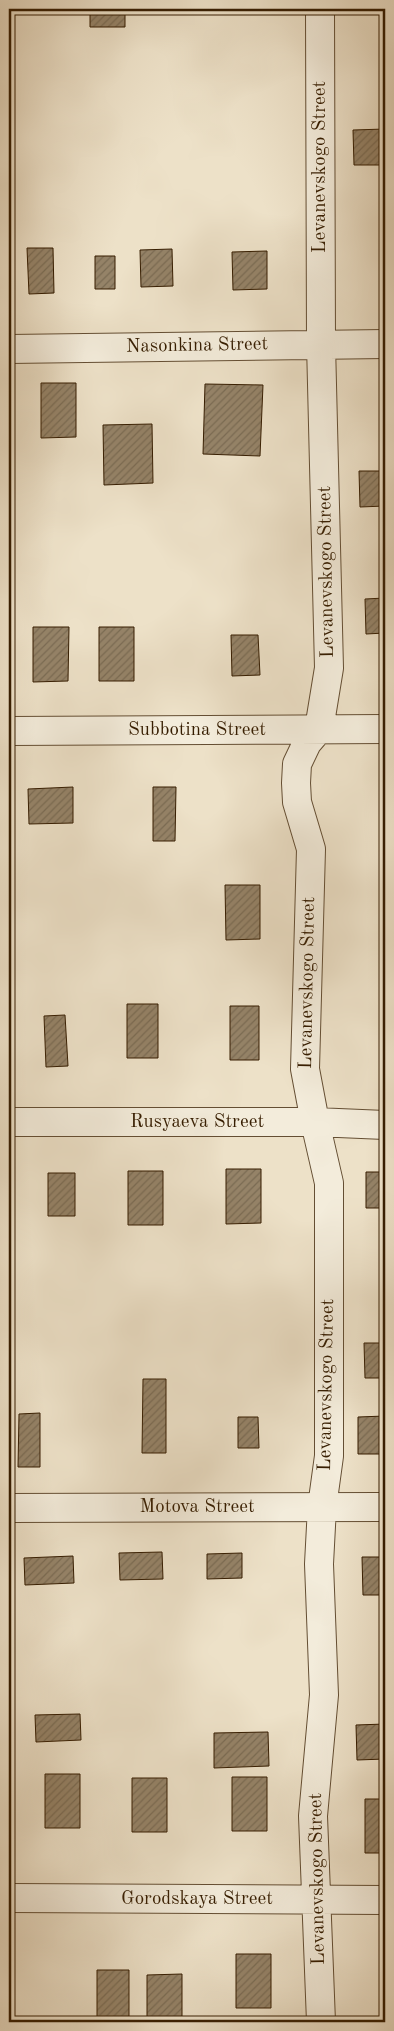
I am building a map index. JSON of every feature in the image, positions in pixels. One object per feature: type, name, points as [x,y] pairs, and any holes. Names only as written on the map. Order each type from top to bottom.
[{"type":"street","name":"Levanevskogo Street","points":[[320,9],[321,344],[329,668],[319,729],[306,743],[297,764],[296,783],[297,802],[311,849],[305,1069],[314,1122],[329,1183],[329,1456],[322,1507],[319,1564],[324,1695],[314,1816],[321,2022]]},
{"type":"street","name":"Nasonkina Street","points":[[9,349],[385,344]]},
{"type":"street","name":"Subbotina Street","points":[[9,731],[385,729]]},
{"type":"street","name":"Rusyaeva Street","points":[[9,1122],[314,1122],[385,1125]]},
{"type":"street","name":"Motova Street","points":[[9,1508],[385,1507]]},
{"type":"street","name":"Gorodskaya Street","points":[[9,1898],[385,1900]]},
{"type":"building","points":[[90,9],[125,9],[125,27],[90,27]]},
{"type":"building","points":[[385,129],[385,165],[354,165],[353,130]]},
{"type":"building","points":[[27,248],[53,248],[54,293],[29,294]]},
{"type":"building","points":[[172,249],[173,286],[141,287],[140,250]]},
{"type":"building","points":[[267,251],[267,289],[233,290],[232,252]]},
{"type":"building","points":[[95,256],[115,256],[115,289],[95,289]]},
{"type":"building","points":[[41,383],[76,383],[76,437],[41,438]]},
{"type":"building","points":[[205,384],[263,385],[260,456],[203,454]]},
{"type":"building","points":[[152,424],[153,483],[104,485],[103,425]]},
{"type":"building","points":[[359,471],[385,471],[385,506],[360,507]]},
{"type":"building","points":[[385,598],[385,633],[366,634],[365,599]]},
{"type":"building","points":[[33,627],[69,627],[68,681],[33,682]]},
{"type":"building","points":[[99,627],[134,627],[134,681],[99,681]]},
{"type":"building","points":[[231,635],[258,635],[260,675],[232,676]]},
{"type":"building","points":[[73,787],[73,823],[29,824],[28,789]]},
{"type":"building","points":[[153,787],[176,787],[175,841],[153,841]]},
{"type":"building","points":[[225,885],[260,885],[260,939],[226,940]]},
{"type":"building","points":[[127,1004],[158,1004],[158,1058],[127,1058]]},
{"type":"building","points":[[230,1006],[259,1006],[259,1060],[230,1060]]},
{"type":"building","points":[[65,1015],[68,1066],[46,1067],[44,1016]]},
{"type":"building","points":[[226,1169],[261,1169],[261,1223],[226,1224]]},
{"type":"building","points":[[128,1171],[163,1171],[163,1225],[128,1225]]},
{"type":"building","points":[[366,1172],[385,1172],[385,1208],[366,1208]]},
{"type":"building","points":[[48,1173],[75,1173],[75,1216],[48,1216]]},
{"type":"building","points":[[364,1343],[385,1343],[385,1378],[365,1378]]},
{"type":"building","points":[[143,1379],[166,1379],[166,1453],[142,1453]]},
{"type":"building","points":[[40,1413],[40,1467],[18,1467],[19,1414]]},
{"type":"building","points":[[385,1416],[385,1454],[358,1454],[358,1417]]},
{"type":"building","points":[[238,1417],[258,1417],[259,1448],[238,1448]]},
{"type":"building","points":[[162,1552],[163,1579],[120,1580],[119,1553]]},
{"type":"building","points":[[242,1553],[242,1578],[207,1579],[207,1554]]},
{"type":"building","points":[[73,1556],[74,1583],[25,1585],[24,1558]]},
{"type":"building","points":[[362,1557],[385,1557],[385,1595],[363,1595]]},
{"type":"building","points":[[80,1714],[81,1740],[36,1742],[35,1715]]},
{"type":"building","points":[[385,1724],[385,1759],[357,1760],[356,1725]]},
{"type":"building","points":[[268,1732],[269,1766],[214,1768],[214,1733]]},
{"type":"building","points":[[45,1774],[80,1774],[80,1828],[45,1828]]},
{"type":"building","points":[[232,1777],[267,1777],[267,1831],[232,1831]]},
{"type":"building","points":[[132,1778],[167,1778],[167,1832],[132,1832]]},
{"type":"building","points":[[365,1799],[385,1799],[385,1853],[365,1853]]},
{"type":"building","points":[[236,1954],[271,1954],[271,2008],[236,2008]]},
{"type":"building","points":[[97,1970],[129,1970],[129,2022],[97,2022]]},
{"type":"building","points":[[182,1974],[182,2022],[147,2022],[147,1975]]}]
